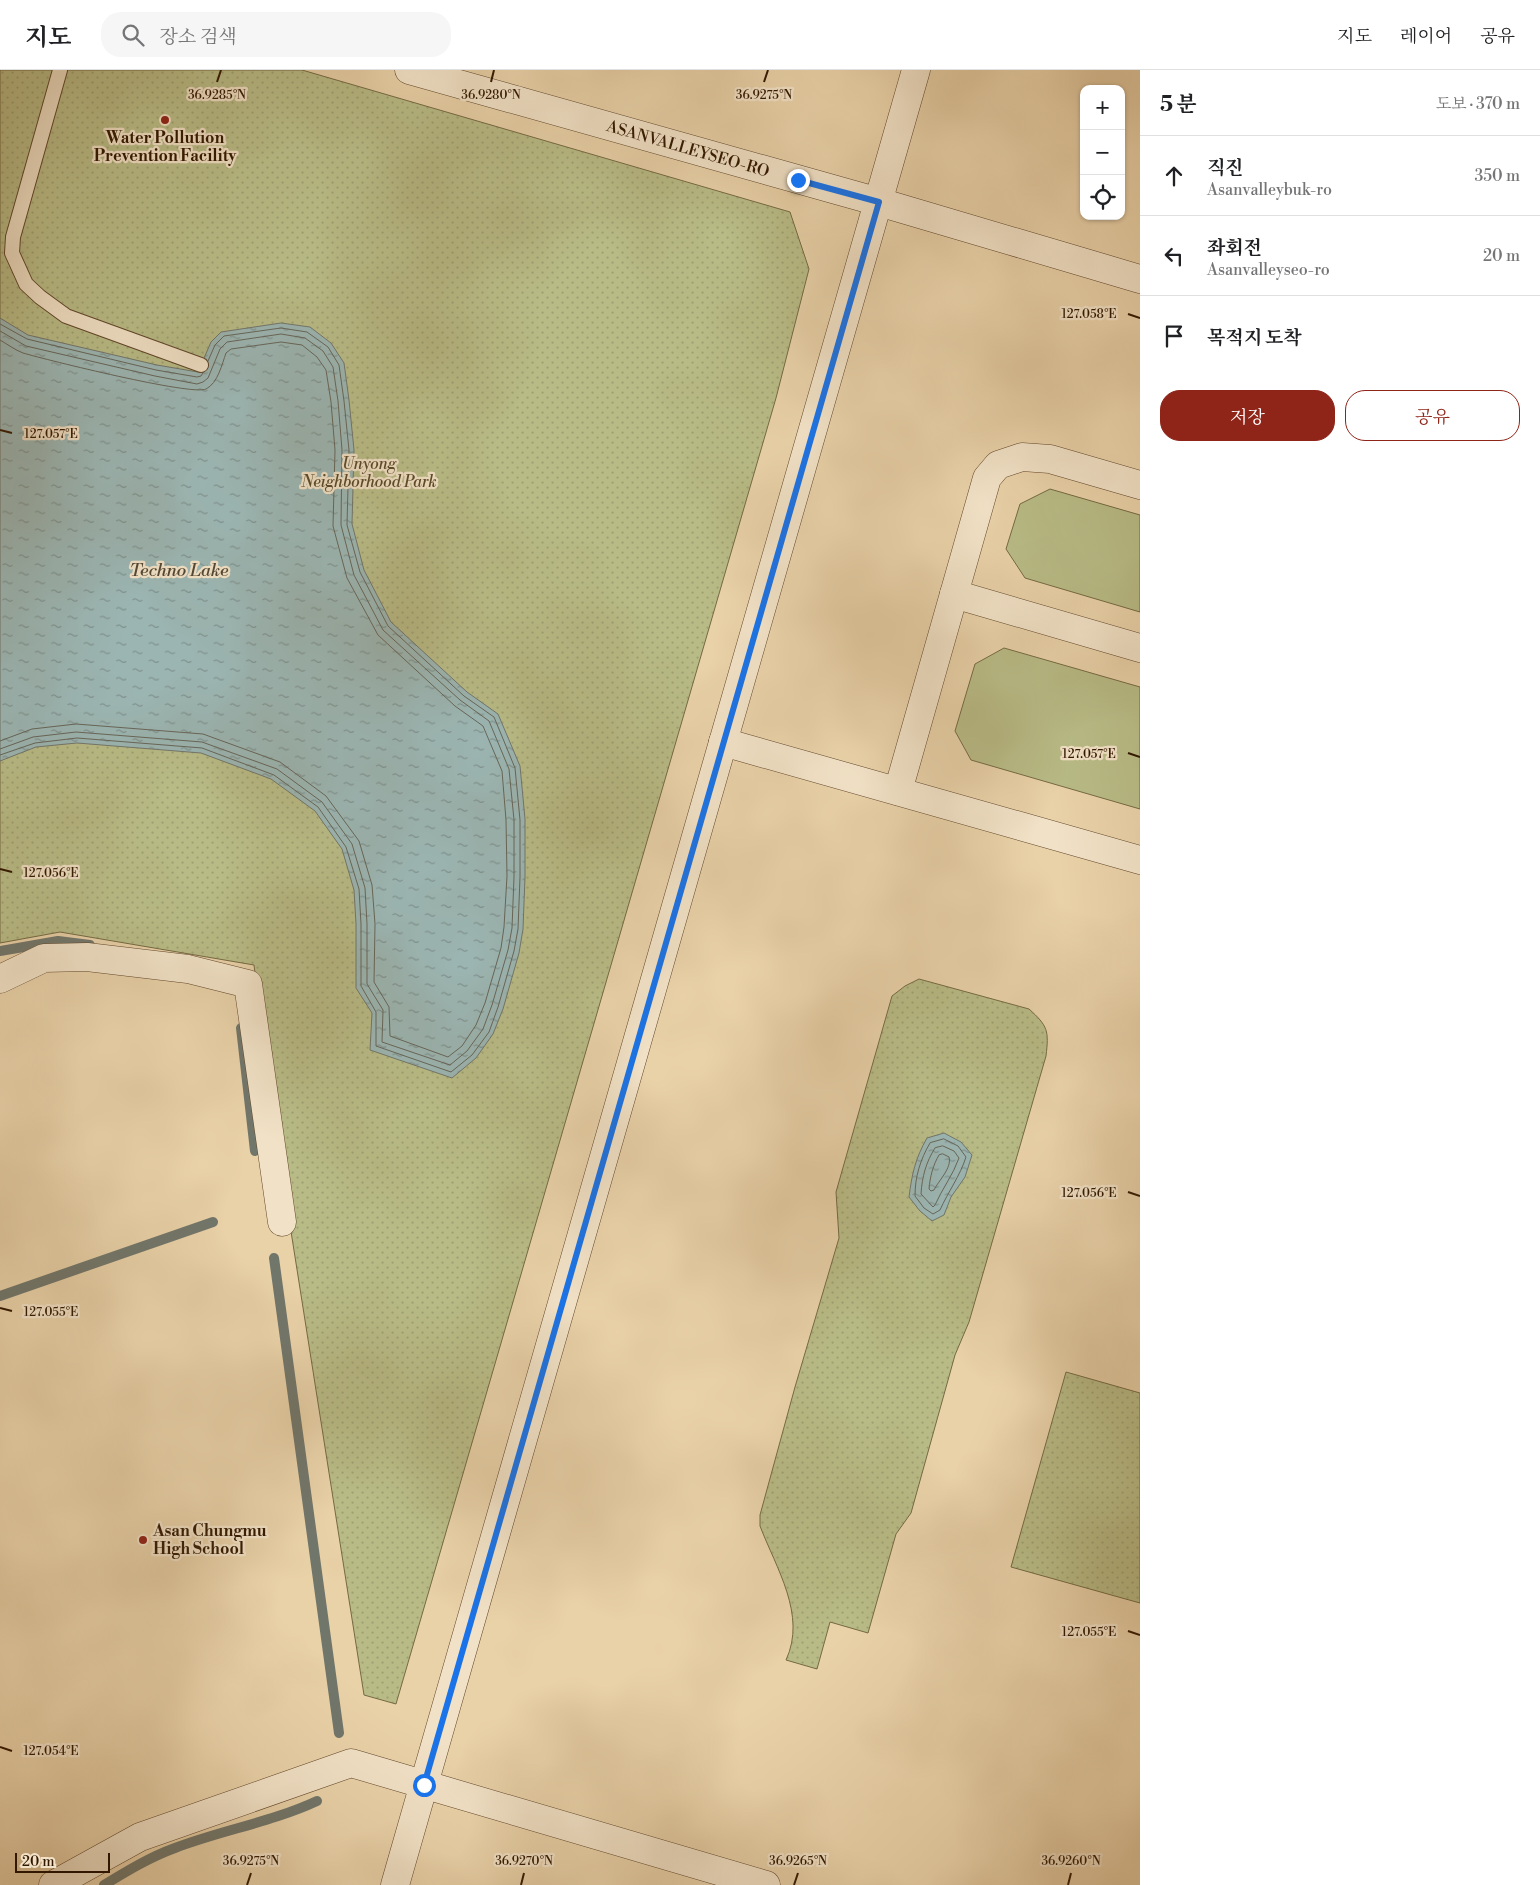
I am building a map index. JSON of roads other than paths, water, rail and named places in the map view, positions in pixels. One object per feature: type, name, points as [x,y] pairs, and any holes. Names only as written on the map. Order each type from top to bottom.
[{"type":"street","name":"ASANVALLEYSEO-RO","points":[[409,70],[879,202],[1140,279]]},
{"type":"street","points":[[395,1885],[916,70]]},
{"type":"street","points":[[898,791],[987,478],[998,465],[1022,457],[1050,460],[1140,485]]},
{"type":"street","points":[[954,594],[1140,648]]},
{"type":"street","points":[[723,742],[1140,860]]},
{"type":"street","points":[[0,979],[44,958],[87,957],[188,969],[248,984],[282,1222]]},
{"type":"street","points":[[53,1885],[140,1836],[351,1763],[766,1885]]},
{"type":"lane","points":[[60,70],[13,237],[12,253],[26,284],[66,316],[201,365]]},
{"type":"water","name":"Techno Lake","points":[[0,318],[28,335],[157,365],[198,372],[211,342],[221,332],[281,323],[310,327],[331,343],[344,363],[354,450],[352,524],[364,570],[391,622],[467,692],[498,714],[520,766],[525,819],[525,877],[523,929],[519,953],[503,1009],[493,1034],[476,1058],[452,1078],[370,1050],[372,1013],[356,988],[354,890],[342,849],[315,811],[271,779],[201,753],[77,743],[36,747],[0,761]]},
{"type":"water","points":[[944,1133],[961,1142],[972,1155],[965,1177],[951,1197],[944,1215],[932,1221],[920,1211],[909,1197],[911,1181],[927,1138]]},
{"type":"waterway","points":[[0,951],[58,941],[90,945]]},
{"type":"waterway","points":[[241,1028],[255,1151]]},
{"type":"waterway","points":[[0,1296],[213,1222]]},
{"type":"waterway","points":[[274,1258],[339,1733]]},
{"type":"waterway","points":[[104,1885],[166,1852],[282,1815],[317,1801]]},
{"type":"place","name":"Water Pollution Prevention Facility","points":[[165,120]]},
{"type":"place","name":"Asan Chungmu High School","points":[[143,1540]]},
{"type":"park label","name":"Unyong Neighborhood Park","points":[[369,473]]}]
